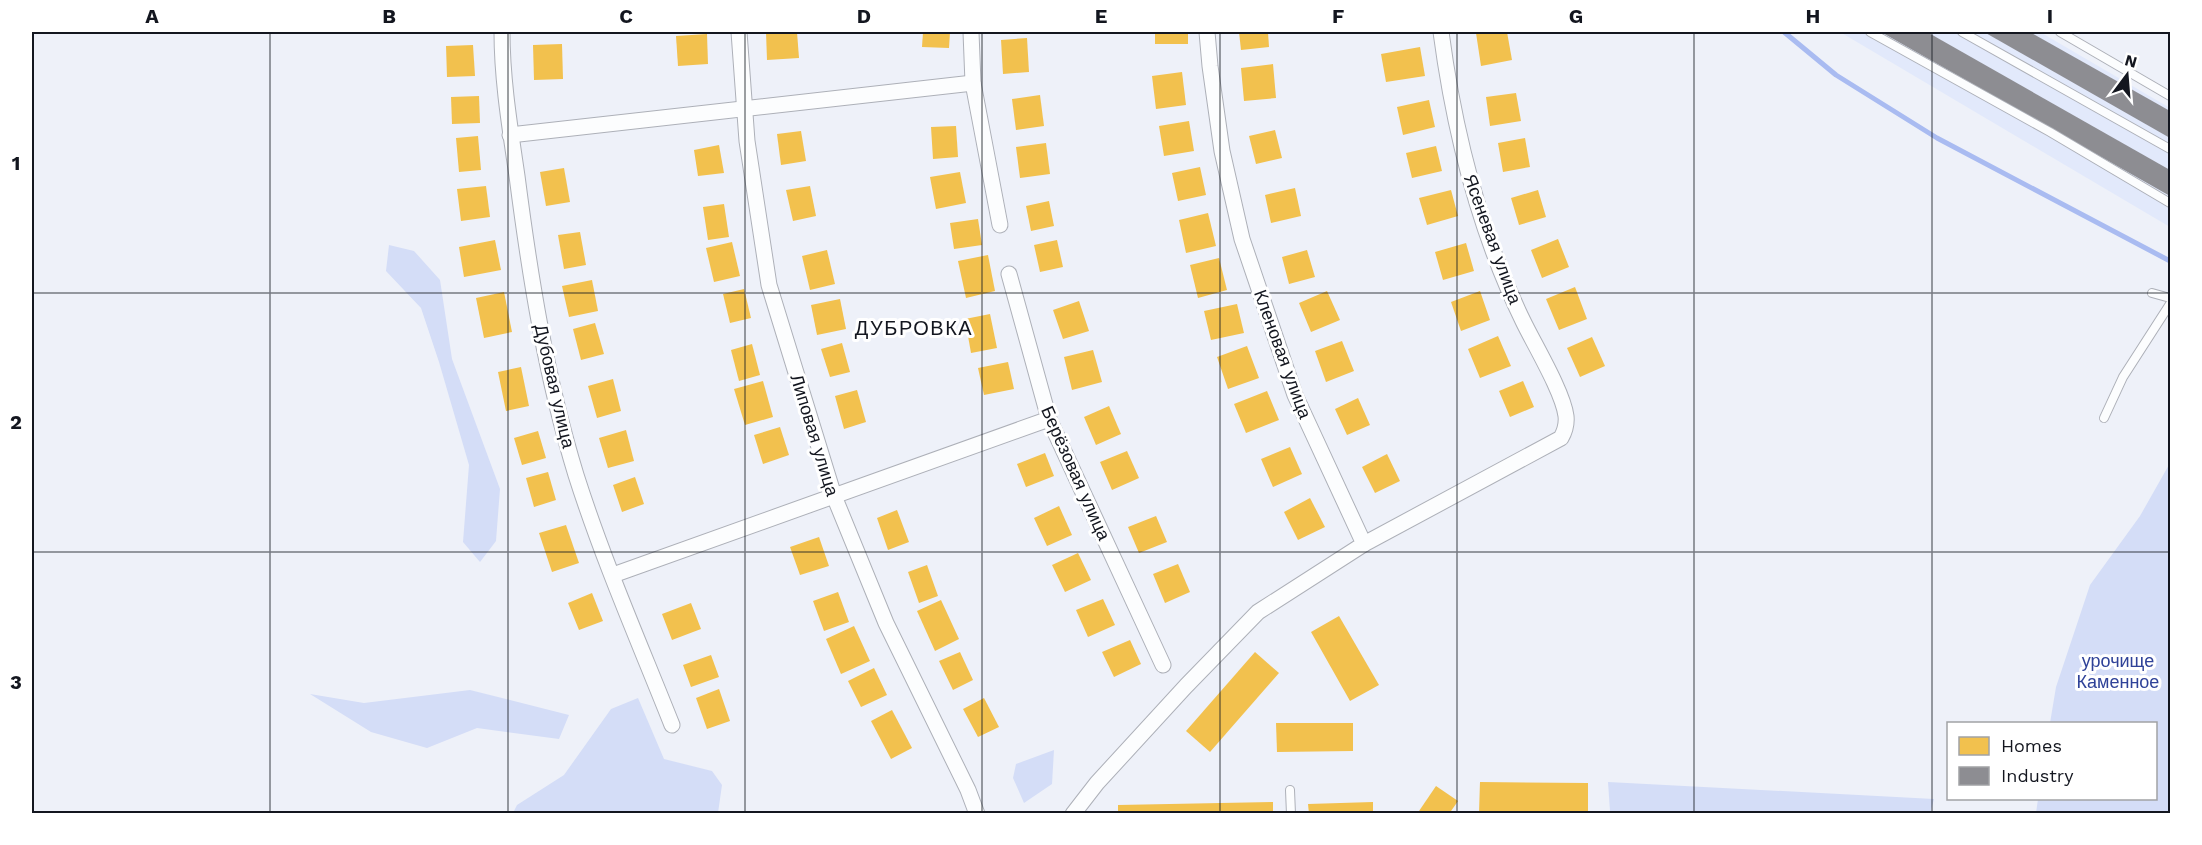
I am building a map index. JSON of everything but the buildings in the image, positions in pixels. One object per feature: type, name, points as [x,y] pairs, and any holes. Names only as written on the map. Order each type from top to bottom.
[{"type":"street","name":"Дубовая улица","points":[[502,32],[502,62],[510,135],[528,264],[548,367],[576,474],[672,725]]},
{"type":"street","name":"Липовая улица","points":[[739,32],[743,110],[769,285],[834,496],[886,623],[968,790],[977,813]]},
{"type":"street","points":[[971,32],[973,83],[1000,225]]},
{"type":"street","name":"Кленовая улица","points":[[1208,32],[1210,66],[1222,150],[1242,239],[1294,395],[1364,544]]},
{"type":"street","name":"Ясеневая улица","points":[[1364,544],[1561,438],[1566,428],[1566,416],[1559,395],[1506,287],[1468,171],[1448,86],[1441,32]]},
{"type":"street","points":[[510,135],[973,83]]},
{"type":"street","name":"Берёзовая улица","points":[[1010,274],[1049,419],[1163,665]]},
{"type":"street","points":[[613,575],[1049,419]]},
{"type":"street","points":[[1073,813],[1097,783],[1186,686],[1258,612],[1364,544]]},
{"type":"lane","points":[[1870,32],[2050,132],[2170,203]]},
{"type":"lane","points":[[1962,32],[2170,149]]},
{"type":"lane","points":[[2060,32],[2170,96]]},
{"type":"lane","points":[[2152,293],[2170,298]]},
{"type":"lane","points":[[2103,418],[2123,377],[2170,304]]},
{"type":"lane","points":[[1290,790],[1291,813]]},
{"type":"shaded area","points":[[1840,32],[2040,32],[2170,108],[2170,227]]},
{"type":"green space","points":[[389,245],[414,251],[440,280],[452,359],[500,489],[496,541],[480,562],[463,542],[469,465],[421,308],[386,271]]},
{"type":"green space","name":"урочище Каменное","points":[[2170,463],[2170,813],[2036,813],[2038,800],[2157,800],[2157,722],[2050,722],[2056,687],[2090,585],[2140,516]]},
{"type":"green space","points":[[470,690],[569,715],[559,739],[477,728],[427,748],[371,732],[310,694],[364,703]]},
{"type":"green space","points":[[638,698],[664,759],[712,771],[722,785],[718,813],[513,813],[517,805],[564,775],[611,709]]},
{"type":"green space","points":[[1054,750],[1052,784],[1024,803],[1013,778],[1016,764]]},
{"type":"green space","points":[[1608,782],[1934,799],[1930,814],[1679,814],[1610,811]]},
{"type":"waterway","points":[[1784,32],[1836,75],[1937,138],[2170,261]]},
{"type":"district","name":"ДУБРОВКА","points":[[914,328]]}]
